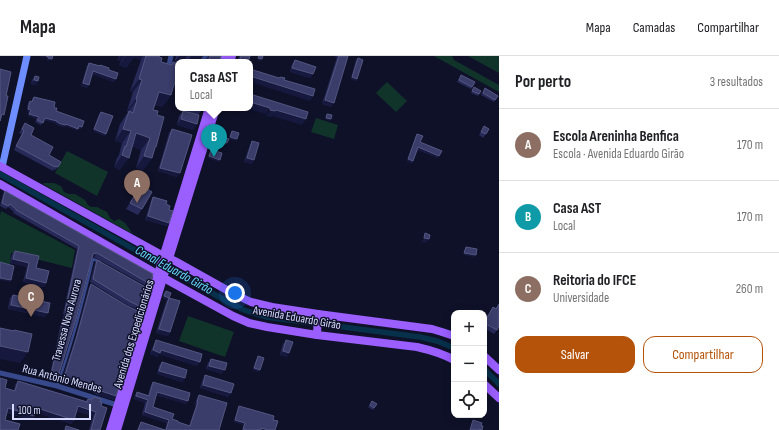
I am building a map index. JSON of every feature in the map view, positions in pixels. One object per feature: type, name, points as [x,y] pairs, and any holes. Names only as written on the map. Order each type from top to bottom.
[{"type":"main road","name":"Avenida dos Expedicionários","points":[[204,137],[208,111]]},
{"type":"main road","name":"Avenida dos Expedicionários","points":[[117,430],[164,266],[204,137],[215,111]]},
{"type":"main road","name":"Avenida Eduardo Girão","points":[[1,172],[164,266],[233,316],[267,327],[433,350],[451,358]]},
{"type":"main road","name":"Avenida Eduardo Girão","points":[[0,184],[164,266],[251,302],[272,308],[318,316],[432,329],[451,335]]},
{"type":"main road","name":"Avenida dos Expedicionários","points":[[110,430],[142,314],[150,291],[164,266]]},
{"type":"main road","points":[[317,333],[318,316]]},
{"type":"main road","points":[[487,359],[499,370]]},
{"type":"main road","points":[[487,387],[499,398]]},
{"type":"street","points":[[1,172],[27,56]]},
{"type":"street","points":[[171,56],[169,65],[175,69]]},
{"type":"street","name":"Rua Antônio Mendes","points":[[0,373],[58,386],[118,405]]},
{"type":"lane","name":"Travessa Nova Aurora","points":[[58,386],[69,354],[92,259],[102,264]]},
{"type":"lane","points":[[87,283],[93,287]]},
{"type":"green space","points":[[434,56],[452,56],[454,60],[499,85],[499,92]]},
{"type":"green space","points":[[468,56],[499,56],[499,73]]},
{"type":"green space","points":[[387,82],[407,101],[396,112],[376,93]]},
{"type":"green space","points":[[316,118],[338,125],[334,139],[311,132]]},
{"type":"green space","points":[[67,151],[108,172],[97,196],[55,173]]},
{"type":"green space","points":[[54,183],[61,186],[64,192],[75,194],[85,200],[91,207],[97,207],[107,212],[110,218],[114,221],[119,219],[125,223],[133,234],[43,184]]},
{"type":"green space","points":[[1,211],[75,250],[72,268],[11,253],[10,265],[0,263]]},
{"type":"green space","points":[[188,316],[234,332],[225,357],[179,341]]},
{"type":"building","points":[[46,56],[53,56],[52,59]]},
{"type":"building","points":[[146,56],[159,56],[162,58],[161,62],[172,65],[173,62],[175,63],[175,83],[171,95],[159,92],[153,110],[158,111],[157,115],[164,117],[152,158],[144,156],[150,138],[136,133],[129,158],[122,155],[131,131],[123,129],[129,111],[133,113],[142,80],[139,79]]},
{"type":"building","points":[[210,56],[221,56],[220,59],[209,59]]},
{"type":"building","points":[[241,56],[250,56],[249,59],[240,59]]},
{"type":"building","points":[[259,56],[263,56],[262,59],[258,58]]},
{"type":"building","points":[[339,56],[348,56],[334,103],[325,100]]},
{"type":"building","points":[[358,58],[363,60],[357,79],[352,77]]},
{"type":"building","points":[[295,60],[316,67],[313,74],[292,68]]},
{"type":"building","points":[[89,63],[109,68],[109,70],[118,73],[116,79],[93,71],[89,85],[83,83]]},
{"type":"building","points":[[0,69],[11,72],[4,115],[2,114],[0,121]]},
{"type":"building","points":[[253,70],[279,78],[285,78],[284,80],[315,89],[313,96],[253,77]]},
{"type":"building","points":[[461,75],[475,82],[472,87],[459,80]]},
{"type":"building","points":[[35,76],[39,77],[38,81],[34,80]]},
{"type":"building","points":[[474,87],[481,91],[479,94],[472,91]]},
{"type":"building","points":[[485,88],[498,96],[495,100],[483,93]]},
{"type":"building","points":[[253,95],[308,112],[306,119],[276,110],[270,110],[270,108],[253,103]]},
{"type":"building","points":[[34,97],[55,102],[54,108],[57,108],[56,111],[84,121],[82,127],[79,126],[78,129],[45,118],[43,123],[37,120],[39,117],[29,114],[31,110],[28,109],[30,101],[32,102]]},
{"type":"building","points":[[183,111],[199,115],[197,124],[181,119]]},
{"type":"building","points":[[101,112],[113,116],[106,134],[94,129]]},
{"type":"building","points":[[327,114],[332,115],[331,119],[326,118]]},
{"type":"building","points":[[25,123],[34,128],[31,135],[53,147],[49,155],[61,162],[58,167],[55,167],[16,146],[24,131],[22,129]]},
{"type":"building","points":[[484,126],[489,129],[486,134],[481,132]]},
{"type":"building","points":[[172,129],[192,135],[180,173],[160,168]]},
{"type":"building","points":[[232,131],[239,133],[237,139],[230,137]]},
{"type":"building","points":[[417,134],[423,136],[420,142],[442,151],[439,156],[418,147],[413,161],[408,159]]},
{"type":"building","points":[[218,135],[229,139],[227,143],[216,139]]},
{"type":"building","points":[[252,141],[259,143],[254,160],[247,158]]},
{"type":"building","points":[[211,150],[222,153],[220,160],[209,156]]},
{"type":"building","points":[[141,185],[152,192],[142,209],[130,203]]},
{"type":"building","points":[[5,191],[153,274],[150,284],[97,253],[93,254],[76,319],[58,377],[51,375],[79,246],[16,210],[10,204],[8,206],[2,203]]},
{"type":"building","points":[[153,197],[167,201],[166,204],[170,206],[169,210],[173,211],[169,223],[148,216]]},
{"type":"building","points":[[425,233],[430,235],[429,239],[424,238]]},
{"type":"building","points":[[466,247],[477,249],[476,255],[464,253]]},
{"type":"building","points":[[15,251],[39,256],[36,268],[49,271],[46,283],[26,278],[29,263],[13,259]]},
{"type":"building","points":[[97,260],[149,289],[143,308],[93,279]]},
{"type":"building","points":[[0,262],[14,266],[11,280],[0,278]]},
{"type":"building","points":[[91,284],[127,306],[142,313],[133,334],[135,335],[116,396],[93,388],[92,389],[64,378]]},
{"type":"building","points":[[166,291],[171,293],[169,298],[164,296]]},
{"type":"building","points":[[13,295],[50,303],[48,313],[11,305]]},
{"type":"building","points":[[169,298],[180,301],[170,332],[159,329]]},
{"type":"building","points":[[499,304],[499,326],[497,330],[487,325],[487,318],[493,307],[496,309]]},
{"type":"building","points":[[0,328],[32,334],[28,352],[0,346]]},
{"type":"building","points":[[156,340],[202,354],[200,362],[161,350],[160,353],[153,350]]},
{"type":"building","points":[[286,340],[293,342],[289,353],[283,351]]},
{"type":"building","points":[[258,356],[264,358],[260,370],[254,368]]},
{"type":"building","points":[[211,359],[227,363],[225,370],[209,366]]},
{"type":"building","points":[[162,362],[187,370],[185,378],[159,371]]},
{"type":"building","points":[[205,375],[234,384],[231,393],[203,385]]},
{"type":"building","points":[[0,378],[7,380],[5,388],[15,391],[18,381],[87,402],[88,399],[92,400],[93,397],[101,399],[101,406],[107,408],[100,430],[91,430],[96,412],[78,406],[74,420],[37,408],[34,416],[8,408],[5,420],[20,424],[18,430],[0,430]]},
{"type":"building","points":[[153,382],[190,393],[188,401],[157,392],[153,407],[174,414],[172,419],[190,426],[199,395],[227,403],[219,430],[166,430],[169,420],[145,412],[148,400],[136,396],[137,392],[149,396]]},
{"type":"building","points":[[372,401],[377,404],[374,408],[370,405]]},
{"type":"building","points":[[239,406],[274,416],[273,420],[278,421],[275,430],[261,428],[261,430],[243,429],[245,423],[235,420]]},
{"type":"building","points":[[473,420],[482,423],[482,430],[470,430]]},
{"type":"building","points":[[141,422],[165,430],[138,430]]},
{"type":"building","points":[[66,426],[79,430],[65,430]]},
{"type":"waterway","name":"Canal Eduardo Girão","points":[[0,174],[244,310],[266,317],[420,337],[437,341],[451,347]]},
{"type":"waterway","name":"Canal Eduardo Girão","points":[[487,372],[499,384]]},
{"type":"place","name":"Casa AST","points":[[214,157]]},
{"type":"place","name":"Escola Areninha Benfica","points":[[137,203]]},
{"type":"place","name":"Reitoria do IFCE","points":[[31,317]]}]
